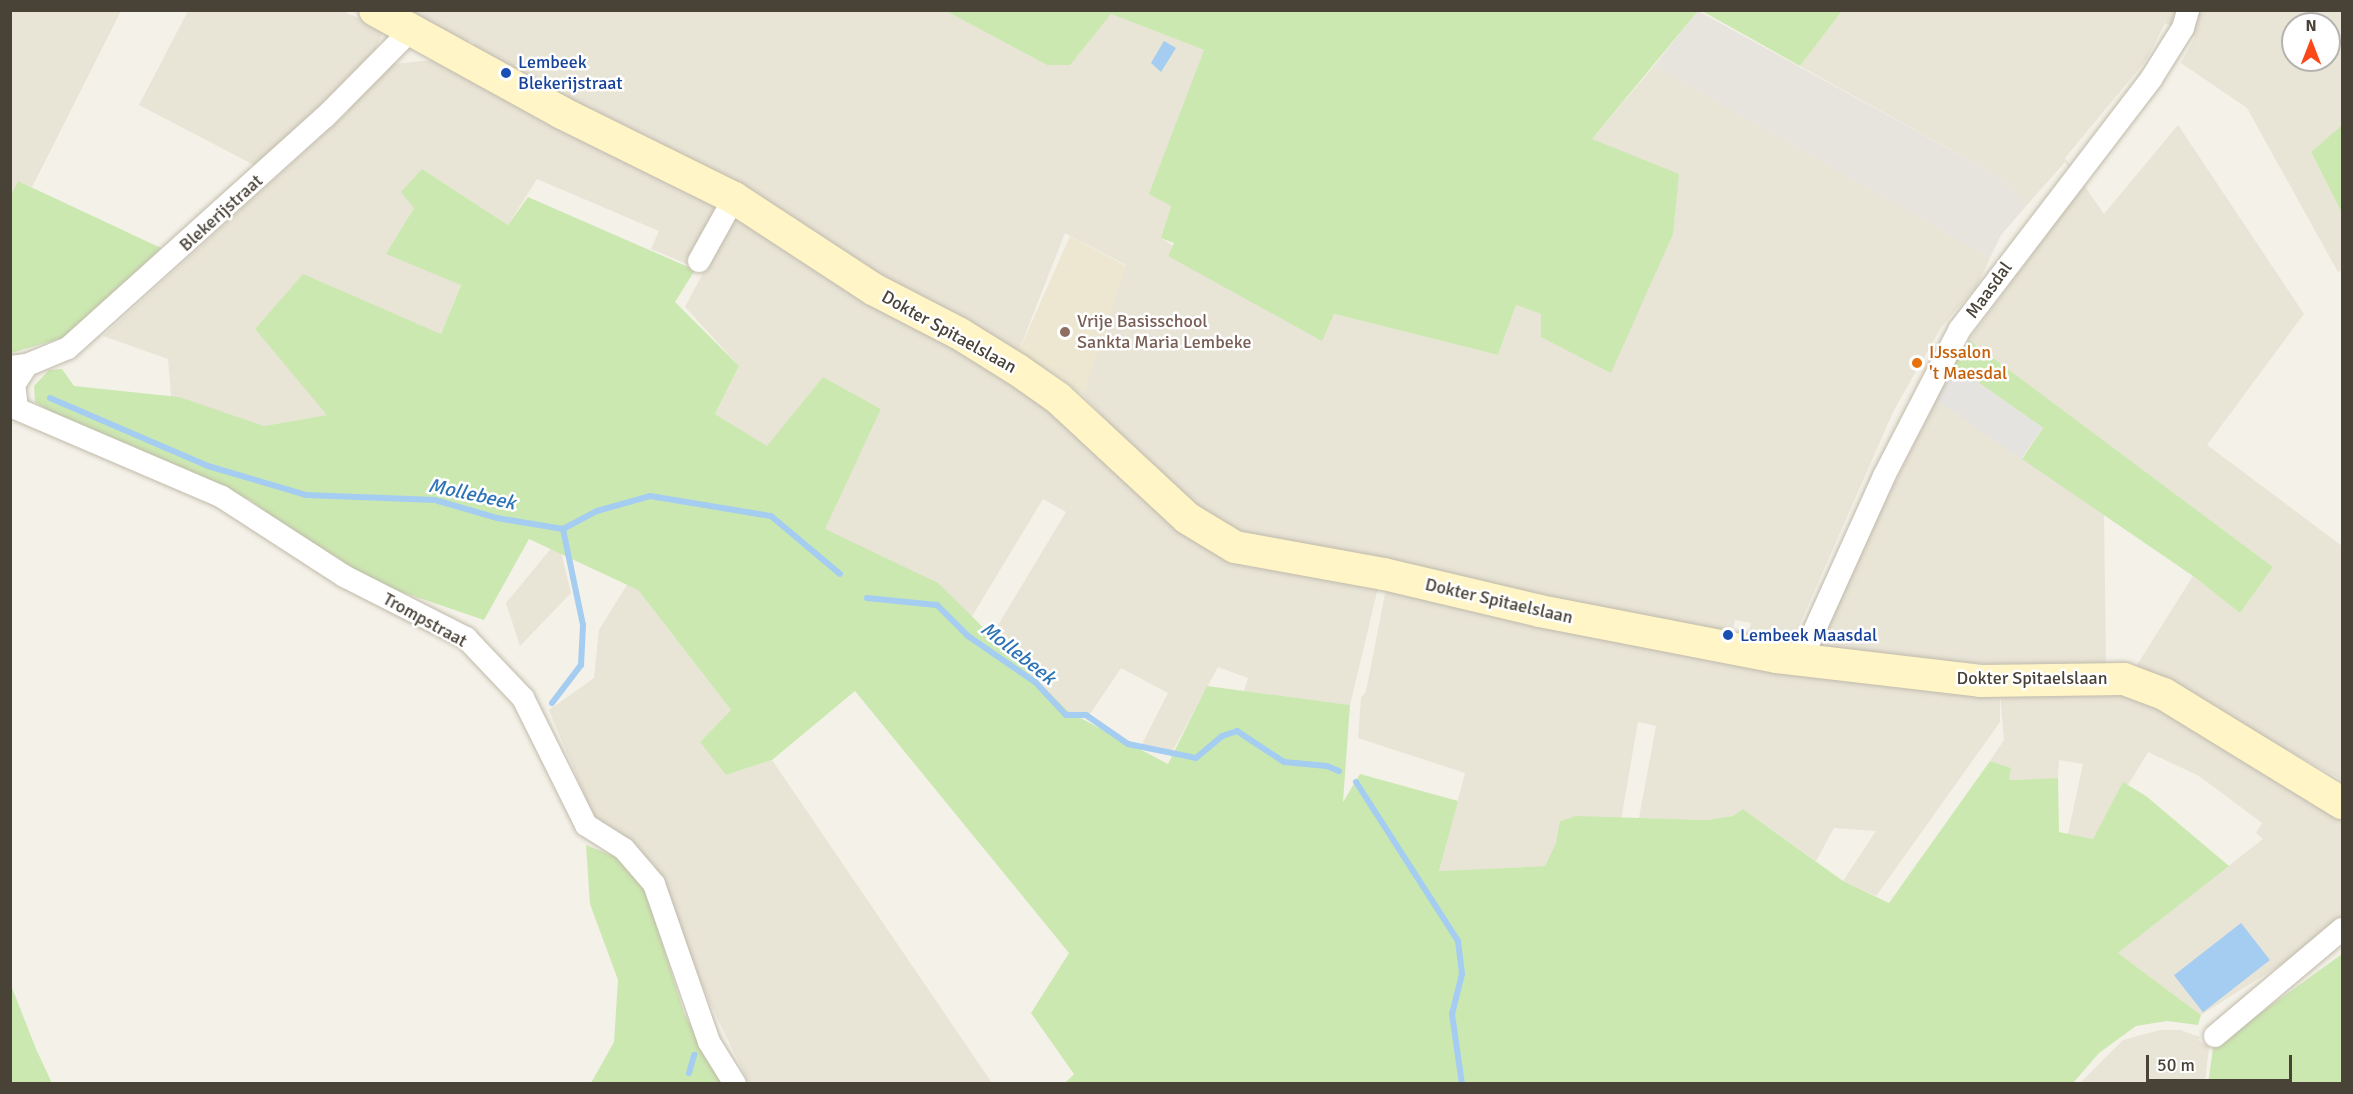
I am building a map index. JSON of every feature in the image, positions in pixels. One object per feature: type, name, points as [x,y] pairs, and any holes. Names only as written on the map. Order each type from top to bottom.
[{"type":"street","name":"Dokter Spitaelslaan","points":[[375,10],[562,113],[734,198],[873,289],[960,334],[1018,370],[1058,398],[1187,518],[1235,547],[1384,574],[1579,620],[1801,660],[1981,681],[2124,679],[2146,684],[2343,803]]},
{"type":"street","name":"Maasdal","points":[[1801,660],[1884,476],[1960,329],[2151,80],[2183,28],[2188,10]]},
{"type":"street","name":"Blekerijstraat","points":[[19,366],[68,348],[326,117],[411,30]]},
{"type":"street","points":[[699,261],[734,198]]},
{"type":"street","points":[[14,407],[14,385],[19,366]]},
{"type":"street","name":"Trompstraat","points":[[14,407],[222,497],[344,576],[466,638],[523,698],[586,825],[624,849],[654,884],[709,1042],[735,1083]]},
{"type":"street","points":[[2215,1036],[2343,929]]},
{"type":"shaded area","points":[[11,11],[121,11],[32,187],[18,181],[11,197]]},
{"type":"shaded area","points":[[188,11],[343,11],[384,30],[376,48],[394,64],[432,60],[561,131],[693,190],[987,367],[1289,568],[1657,647],[1700,659],[1752,668],[2119,689],[2158,702],[2342,821],[2342,926],[2201,1015],[2118,953],[2263,839],[2256,833],[2262,823],[2199,776],[2148,752],[2128,785],[2123,783],[2093,839],[2068,834],[2083,764],[2059,760],[2058,778],[2009,780],[2010,768],[1990,761],[2004,740],[2000,694],[2000,722],[1876,896],[1843,881],[1876,831],[1834,828],[1816,861],[1743,809],[1733,816],[1707,820],[1639,818],[1656,726],[1638,722],[1621,820],[1576,816],[1561,821],[1556,843],[1545,866],[1439,871],[1465,773],[1358,738],[1361,698],[1366,691],[1386,589],[1378,588],[1350,705],[1244,691],[1248,678],[1218,667],[1171,754],[1142,744],[1168,693],[1121,668],[1088,717],[1068,716],[986,645],[1066,512],[1043,499],[965,628],[824,529],[881,409],[823,377],[767,447],[715,414],[739,366],[685,307],[704,271],[651,249],[659,231],[537,179],[508,225],[422,169],[414,208],[387,254],[461,284],[441,334],[303,275],[255,329],[328,415],[264,426],[172,407],[168,359],[103,336],[349,111],[332,95],[256,166],[139,105]]},
{"type":"shaded area","points":[[397,11],[946,11],[1047,65],[1069,65],[1111,14],[1204,50],[1150,194],[1171,206],[1161,238],[1322,340],[1333,314],[1498,355],[1516,305],[1541,314],[1541,337],[1563,347],[1592,139],[1654,66],[1990,258],[1977,286],[1942,326],[1894,410],[1791,644],[1747,640],[1751,623],[1735,620],[1731,637],[1236,538],[1170,489],[1083,395],[1126,265],[1065,233],[1018,353],[472,49],[475,43],[469,40],[466,46]]},
{"type":"shaded area","points":[[1698,11],[2002,178],[2027,205],[2001,235],[1990,258],[1654,66]]},
{"type":"shaded area","points":[[1842,11],[2342,11],[2342,125],[2311,152],[2342,213],[2342,270],[2338,272],[2247,108],[2181,63],[2195,37],[2165,23],[2147,59],[2065,158],[2104,214],[2178,125],[2304,314],[2207,445],[2342,546],[2342,780],[2137,666],[1996,665],[1822,650],[1820,635],[1838,595],[1937,399],[2104,514],[2106,664],[2137,665],[2193,576],[2240,613],[2273,567],[1969,340],[2083,185],[2065,162],[2027,205],[2002,178],[1800,66]]},
{"type":"shaded area","name":"Vrije Basisschool Sankta Maria Lembeke","points":[[1070,236],[1126,266],[1083,395],[1058,376],[1018,353]]},
{"type":"shaded area","points":[[1952,364],[2043,428],[2021,459],[1930,395]]},
{"type":"shaded area","points":[[558,540],[571,593],[520,646],[506,603]]},
{"type":"shaded area","points":[[630,580],[731,710],[701,741],[726,775],[772,760],[992,1083],[749,1083],[708,999],[654,864],[593,815],[549,710],[594,678],[599,630]]},
{"type":"shaded area","points":[[2160,1030],[2180,1030],[2200,1037],[2198,1040],[2209,1047],[2205,1083],[2080,1083],[2123,1040]]},
{"type":"green space","points":[[946,11],[1698,11],[1592,139],[1679,174],[1673,234],[1611,373],[1541,337],[1541,314],[1516,305],[1498,355],[1334,314],[1322,341],[1168,256],[1174,243],[1161,238],[1171,206],[1149,194],[1204,50],[1111,14],[1070,65],[1047,65]]},
{"type":"green space","points":[[1702,11],[1842,11],[1800,66]]},
{"type":"green space","points":[[2342,125],[2342,213],[2311,152]]},
{"type":"green space","points":[[422,169],[508,225],[528,197],[695,270],[675,302],[739,366],[715,414],[767,446],[823,377],[881,409],[825,529],[938,583],[1069,712],[1168,764],[1207,686],[1350,705],[1343,802],[1360,774],[1458,801],[1439,871],[1545,866],[1556,843],[1560,821],[1576,816],[1707,820],[1733,816],[1743,809],[1843,881],[1889,903],[1990,761],[2011,768],[2009,780],[2058,778],[2059,832],[2093,839],[2123,782],[2146,796],[2229,866],[2118,953],[2201,1015],[2198,1025],[2167,1021],[2136,1026],[2099,1053],[2073,1083],[1065,1083],[1074,1074],[1031,1013],[1069,953],[855,691],[772,760],[726,775],[700,742],[731,710],[638,590],[529,539],[484,620],[387,587],[334,563],[250,500],[60,417],[35,402],[34,386],[49,370],[62,369],[74,386],[179,397],[264,426],[327,415],[255,329],[303,274],[441,334],[461,285],[386,254],[414,208],[401,192]]},
{"type":"green space","points":[[18,181],[161,248],[91,316],[62,338],[11,353],[10,197]]},
{"type":"green space","points":[[1969,340],[2273,567],[2240,613],[2193,576],[2022,459],[2043,428],[1952,364]]},
{"type":"green space","points":[[586,845],[618,858],[644,885],[684,1013],[722,1083],[591,1083],[614,1042],[618,980],[590,904]]},
{"type":"green space","points":[[2342,954],[2342,1083],[2208,1084],[2214,1041],[2241,1027]]},
{"type":"green space","points":[[11,985],[36,1049],[52,1083],[11,1083]]},
{"type":"water","points":[[1164,41],[1176,48],[1161,72],[1151,63]]},
{"type":"water","points":[[2241,923],[2270,960],[2203,1012],[2174,975]]},
{"type":"waterway","name":"Mollebeek","points":[[50,398],[208,466],[306,495],[435,500],[497,518],[563,529],[597,511],[650,496],[771,516],[840,574]]},
{"type":"waterway","points":[[552,703],[581,665],[583,625],[563,529]]},
{"type":"waterway","name":"Mollebeek","points":[[867,598],[937,605],[968,636],[1035,682],[1066,715],[1086,715],[1128,744],[1196,758],[1222,736],[1237,731],[1284,762],[1327,766],[1339,771]]},
{"type":"waterway","name":"Mollebeek","points":[[1356,782],[1458,941],[1462,974],[1452,1014],[1462,1084]]},
{"type":"waterway","points":[[689,1073],[694,1055]]},
{"type":"place","name":"Lembeek Blekerijstraat","points":[[506,73]]},
{"type":"place","name":"Vrije Basisschool Sankta Maria Lembeke","points":[[1065,332]]},
{"type":"place","name":"IJssalon 't Maesdal","points":[[1917,363]]},
{"type":"place","name":"Lembeek Maasdal","points":[[1728,635]]}]
